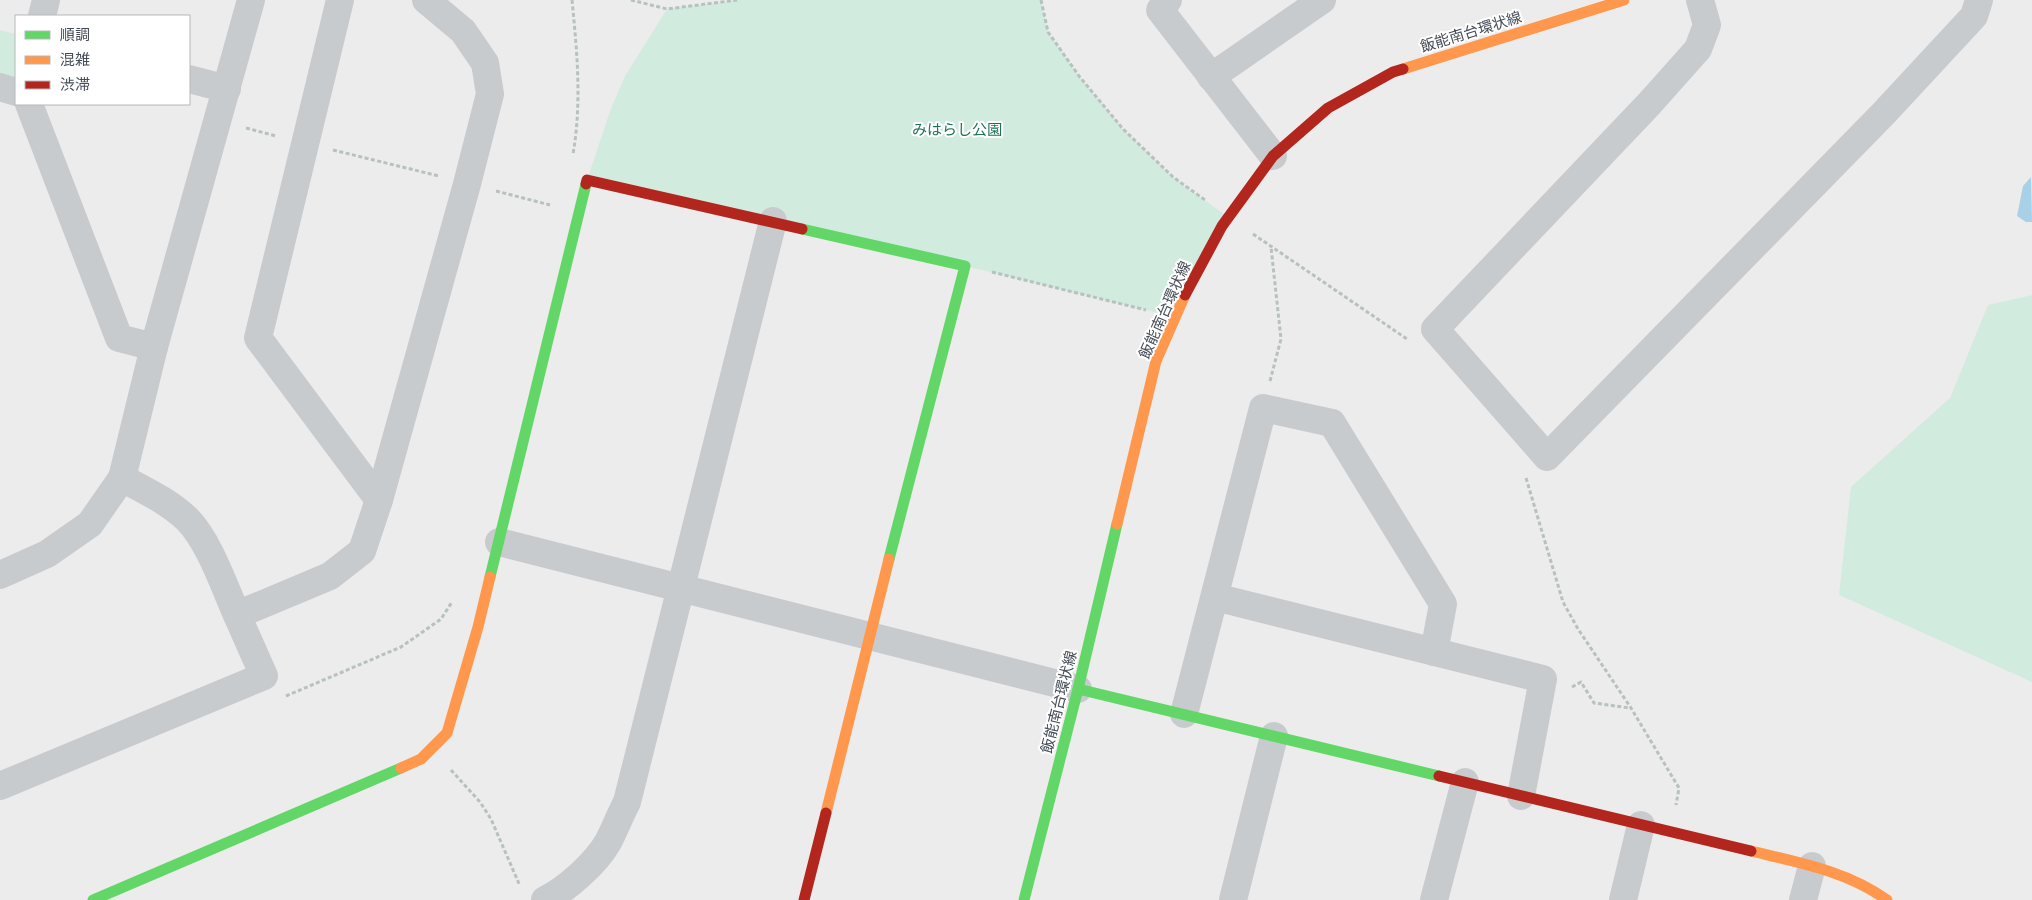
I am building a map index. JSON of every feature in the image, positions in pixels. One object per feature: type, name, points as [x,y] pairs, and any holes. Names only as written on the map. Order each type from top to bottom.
[{"type":"street","points":[[42,15],[46,0]]},
{"type":"street","points":[[3,565],[47,554],[90,524],[122,478],[154,347],[251,0]]},
{"type":"street","points":[[340,0],[258,338],[380,500]]},
{"type":"street","points":[[237,615],[330,576],[362,551],[380,500],[468,184],[490,94],[485,63],[464,31],[426,0]]},
{"type":"street","points":[[1168,0],[1160,10],[1273,156]]},
{"type":"street","points":[[1212,77],[1322,0]]},
{"type":"street","name":"飯能南台環状線","points":[[1024,900],[1078,689],[1156,361],[1189,285],[1228,217],[1273,156],[1328,108],[1393,72],[1624,0]]},
{"type":"street","points":[[1700,0],[1707,25],[1698,49],[1649,104],[1435,330],[1547,457],[1884,113],[1974,16],[1979,0]]},
{"type":"street","points":[[190,79],[227,89]]},
{"type":"street","points":[[0,88],[15,92]]},
{"type":"street","points":[[29,105],[118,338],[154,347]]},
{"type":"street","points":[[93,900],[421,758],[447,732],[478,627],[588,180],[965,266],[868,637],[804,900]]},
{"type":"street","points":[[544,897],[581,874],[607,843],[626,802],[682,590],[774,221]]},
{"type":"street","points":[[1184,714],[1263,408],[1332,423],[1444,604],[1434,652]]},
{"type":"street","points":[[0,786],[264,676],[208,550],[188,520],[158,497],[122,478]]},
{"type":"street","points":[[499,542],[1078,689],[1812,866],[1842,876],[1877,892],[1887,900]]},
{"type":"street","points":[[1215,597],[1543,679],[1521,796]]},
{"type":"street","points":[[1234,900],[1274,736]]},
{"type":"street","points":[[1434,900],[1465,782]]},
{"type":"street","points":[[1623,900],[1641,825]]},
{"type":"street","points":[[1803,900],[1812,866]]},
{"type":"path","points":[[572,0],[578,66],[577,132],[572,159]]},
{"type":"path","points":[[632,0],[667,9],[736,0]]},
{"type":"path","points":[[1041,0],[1048,32],[1079,76],[1123,129],[1172,177],[1408,340]]},
{"type":"path","points":[[218,121],[553,206]]},
{"type":"path","points":[[1263,408],[1281,339],[1271,246]]},
{"type":"path","points":[[965,266],[1175,317]]},
{"type":"path","points":[[1525,476],[1563,602],[1578,629],[1631,708],[1680,788],[1670,832]]},
{"type":"path","points":[[1541,692],[1560,694],[1581,682],[1594,703],[1631,708]]},
{"type":"path","points":[[432,749],[480,802],[544,897]]},
{"type":"green space","name":"みはらし公園","points":[[737,0],[1041,0],[1048,32],[1079,76],[1123,129],[1173,177],[1228,217],[1175,317],[965,266],[587,180],[610,111],[625,76],[667,9]]},
{"type":"green space","points":[[0,30],[15,34],[15,92],[0,87]]},
{"type":"green space","points":[[2032,295],[2032,682],[1839,595],[1851,487],[1950,398],[1988,305]]},
{"type":"water","points":[[2031,177],[2032,222],[2026,222],[2017,216],[2023,186]]},
{"type":"traffic: fast","points":[[490,577],[586,184]]},
{"type":"traffic: fast","points":[[802,229],[965,266],[889,559]]},
{"type":"traffic: fast","points":[[1024,900],[1078,689],[1117,524]]},
{"type":"traffic: fast","points":[[1078,689],[1439,776]]},
{"type":"traffic: fast","points":[[93,900],[401,768]]},
{"type":"traffic: slow","points":[[1403,69],[1624,0]]},
{"type":"traffic: slow","points":[[1117,524],[1156,361],[1185,295]]},
{"type":"traffic: slow","points":[[826,813],[889,559]]},
{"type":"traffic: slow","points":[[401,768],[421,759],[447,733],[478,627],[490,577]]},
{"type":"traffic: slow","points":[[1751,851],[1839,875],[1872,890],[1887,900]]},
{"type":"traffic: jam","points":[[1185,295],[1222,226],[1273,156],[1328,108],[1393,72],[1403,69]]},
{"type":"traffic: jam","points":[[586,184],[587,180],[802,229]]},
{"type":"traffic: jam","points":[[1439,776],[1751,851]]},
{"type":"traffic: jam","points":[[804,900],[826,813]]}]
